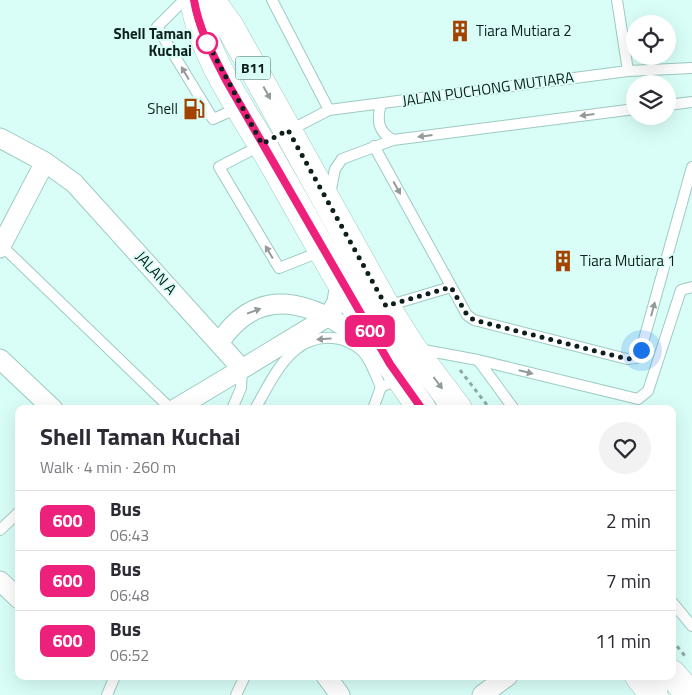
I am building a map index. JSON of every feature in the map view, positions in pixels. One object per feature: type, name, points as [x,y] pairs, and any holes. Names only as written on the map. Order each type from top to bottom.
[{"type":"main road","name":"B11","points":[[418,405],[390,376],[323,250],[262,144],[206,40],[197,18],[210,2],[288,130],[386,306],[412,348],[455,405]]},
{"type":"main road","points":[[680,666],[690,695]]},
{"type":"main road","points":[[642,680],[654,695]]},
{"type":"street","name":"JALAN A","points":[[0,138],[45,162],[74,183],[242,369]]},
{"type":"street","points":[[1,247],[45,162]]},
{"type":"street","points":[[180,405],[242,369],[288,349],[329,316],[336,302],[340,282]]},
{"type":"street","points":[[220,343],[230,327],[246,313],[280,304],[301,305],[329,316],[351,330],[390,376]]},
{"type":"street","points":[[0,359],[49,405]]},
{"type":"street","points":[[0,581],[15,595]]},
{"type":"street","points":[[329,680],[340,695]]},
{"type":"street","points":[[482,695],[503,680]]},
{"type":"lane","points":[[184,0],[157,27],[214,119],[241,106]]},
{"type":"lane","points":[[272,0],[329,110]]},
{"type":"lane","points":[[618,0],[628,71]]},
{"type":"lane","name":"JALAN PUCHONG MUTIARA","points":[[323,250],[279,268],[219,167],[329,110],[628,71],[692,68]]},
{"type":"lane","points":[[676,104],[692,102]]},
{"type":"lane","points":[[381,104],[378,114],[379,128],[385,136],[393,140]]},
{"type":"lane","points":[[329,203],[335,169],[342,159],[393,140],[626,110]]},
{"type":"lane","points":[[374,146],[467,315],[474,320],[627,359],[636,358],[641,350],[692,167]]},
{"type":"lane","points":[[1,247],[169,405]]},
{"type":"lane","points":[[386,306],[451,287]]},
{"type":"lane","points":[[412,348],[478,360],[638,399],[648,391],[681,290],[692,287]]},
{"type":"lane","points":[[257,405],[288,349],[316,339],[341,338],[363,351],[390,376],[375,405]]},
{"type":"lane","points":[[478,360],[511,405]]},
{"type":"lane","points":[[234,405],[241,388],[242,369]]},
{"type":"lane","points":[[0,530],[15,516]]},
{"type":"lane","points":[[676,607],[692,626]]},
{"type":"lane","points":[[107,695],[113,680]]},
{"type":"lane","points":[[236,695],[243,680]]},
{"type":"path","points":[[456,365],[487,405]]},
{"type":"path","points":[[676,653],[680,666]]},
{"type":"bus line","name":"600","points":[[194,0],[197,18],[227,82],[340,282],[390,364],[419,405]]},
{"type":"place","name":"Tiara Mutiara 2","points":[[460,31]]},
{"type":"place","name":"Shell Taman Kuchai","points":[[207,43]]},
{"type":"place","name":"Shell","points":[[194,109]]},
{"type":"place","name":"Tiara Mutiara 1","points":[[563,261]]},
{"type":"route","points":[[207,43],[206,40],[262,144],[288,130],[386,306],[451,287],[467,315],[474,320],[627,359],[636,358],[641,350]]}]
